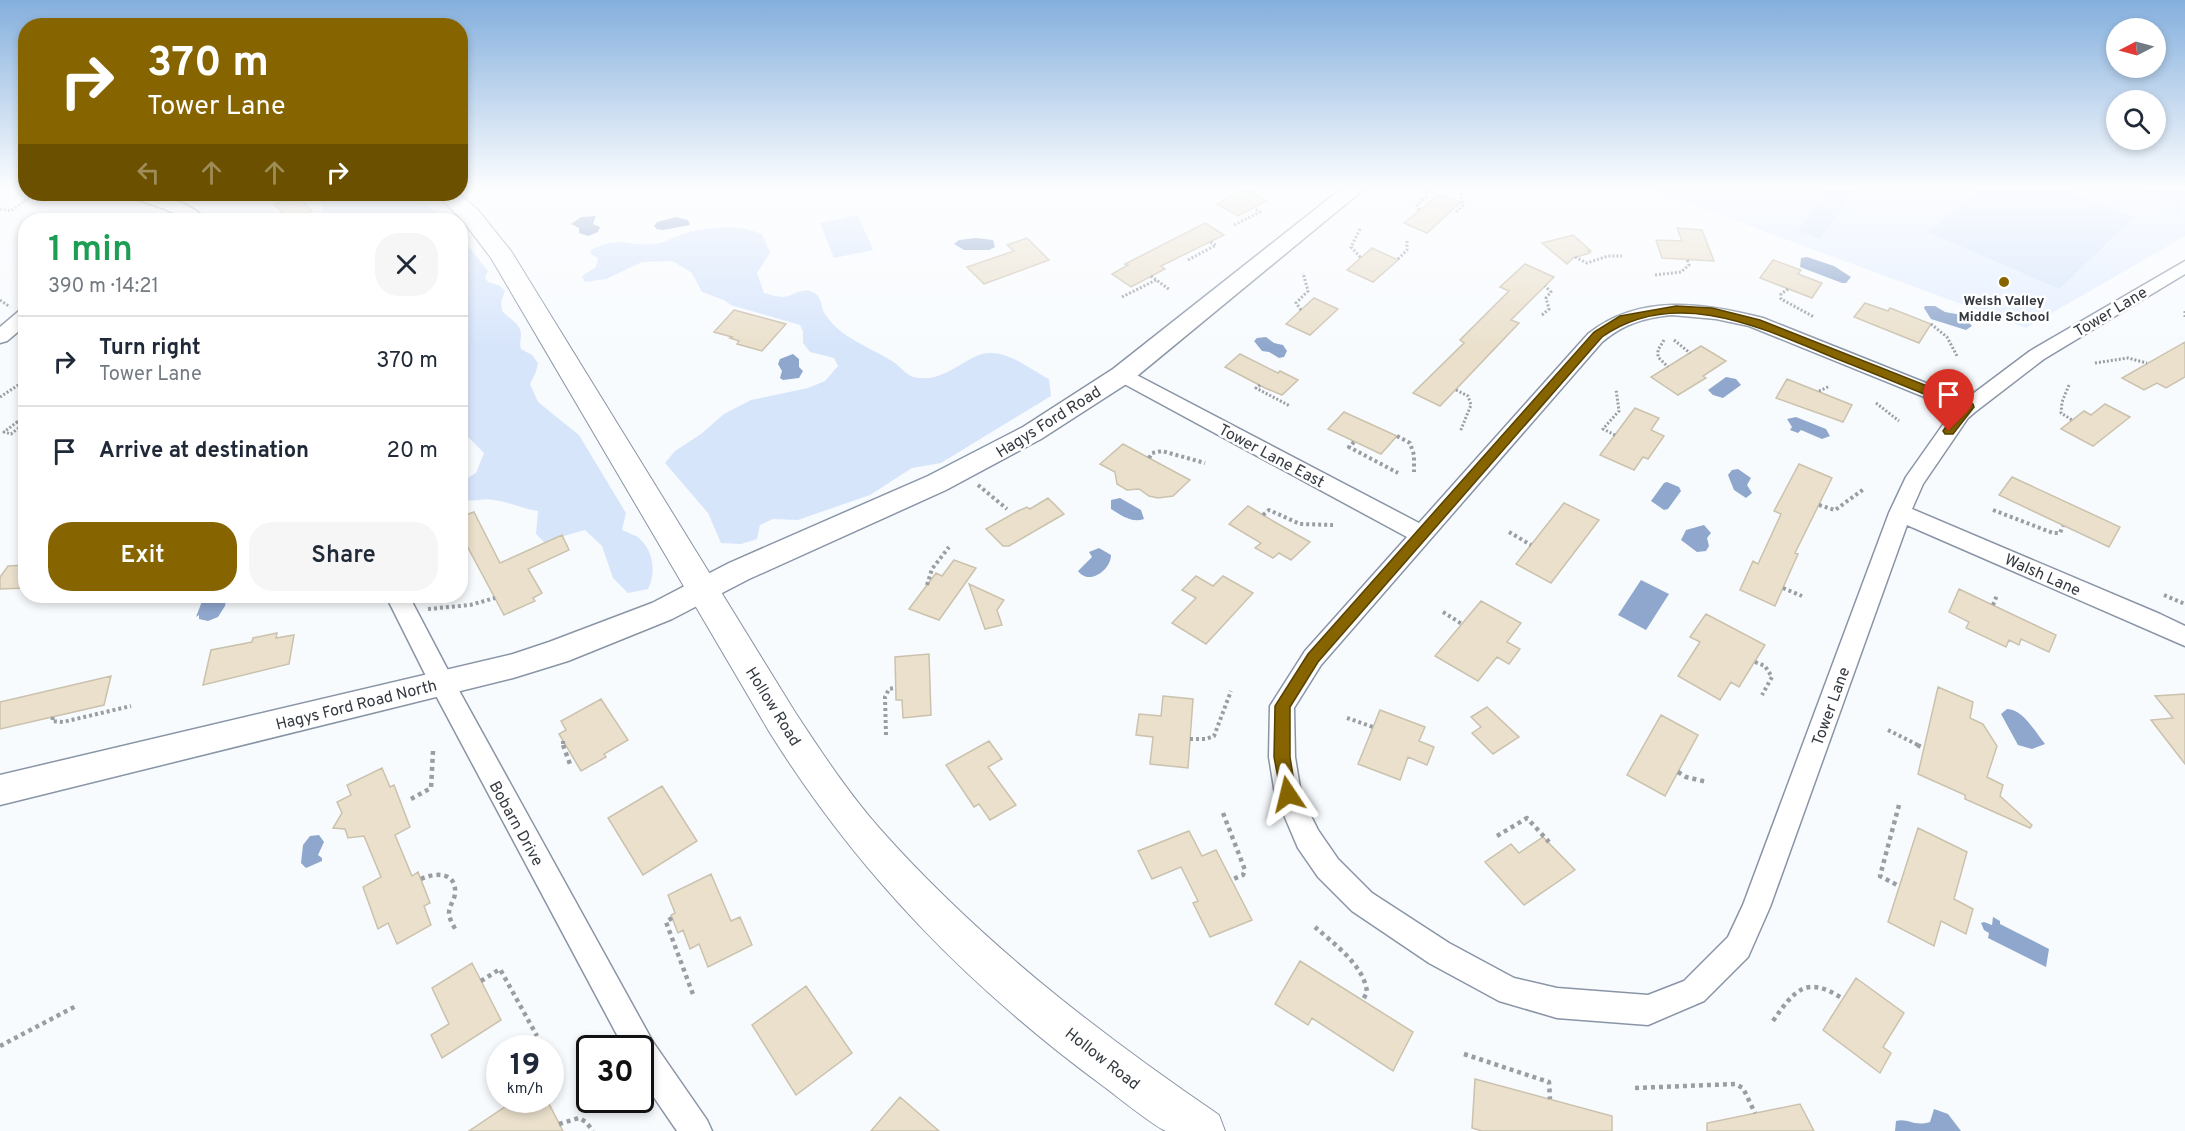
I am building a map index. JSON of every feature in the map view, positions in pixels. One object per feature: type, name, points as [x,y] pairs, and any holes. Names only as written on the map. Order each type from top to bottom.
[{"type":"main road","name":"Hollow Road","points":[[491,242],[502,256],[803,753],[833,798],[868,842],[966,944],[1023,996],[1090,1049],[1203,1131]]},
{"type":"street","name":"Hagys Ford Road","points":[[703,590],[739,571],[961,471],[1032,434],[1122,375],[1288,242]]},
{"type":"street","name":"Tower Lane","points":[[1422,535],[1313,658],[1282,706],[1281,748],[1288,794],[1308,839],[1328,868],[1362,902],[1439,953],[1509,992],[1557,1003],[1648,1010],[1694,991],[1738,947],[1756,907],[1900,513],[1913,482],[1961,413],[2037,355],[2185,266]]},
{"type":"street","points":[[1422,535],[1598,334],[1624,318],[1676,310],[1730,314],[1756,322],[1968,407]]},
{"type":"street","points":[[0,338],[18,322]]},
{"type":"street","name":"Tower Lane East","points":[[1122,375],[1422,535]]},
{"type":"street","name":"Walsh Lane","points":[[1900,513],[2152,620],[2185,637]]},
{"type":"street","name":"Hagys Ford Road North","points":[[0,790],[442,683],[557,652],[662,611],[703,590]]},
{"type":"street","name":"Bobarn Drive","points":[[402,605],[632,1035]]},
{"type":"street","name":"Bobarn Drive","points":[[654,1070],[696,1131]]},
{"type":"path","points":[[1188,260],[1216,245],[1210,242]]},
{"type":"path","points":[[1354,242],[1351,247],[1361,258]]},
{"type":"path","points":[[1398,259],[1407,250],[1407,242]]},
{"type":"path","points":[[1575,257],[1587,263],[1608,256],[1622,256]]},
{"type":"path","points":[[1655,275],[1682,272],[1689,265],[1688,259]]},
{"type":"path","points":[[1301,310],[1296,303],[1308,291],[1303,273]]},
{"type":"path","points":[[1150,276],[1170,290]]},
{"type":"path","points":[[1122,297],[1156,280]]},
{"type":"path","points":[[1542,315],[1549,309],[1546,298],[1551,292],[1545,286]]},
{"type":"path","points":[[1788,289],[1781,294],[1781,299],[1814,317]]},
{"type":"path","points":[[2185,311],[2185,319]]},
{"type":"path","points":[[1931,324],[1943,330],[1951,339],[1957,356]]},
{"type":"path","points":[[1664,340],[1658,350],[1658,357],[1668,367]]},
{"type":"path","points":[[1674,340],[1690,353]]},
{"type":"path","points":[[2095,363],[2124,358],[2134,358],[2147,363]]},
{"type":"path","points":[[0,397],[18,385]]},
{"type":"path","points":[[1260,385],[1256,388],[1290,406]]},
{"type":"path","points":[[2069,385],[2062,402],[2061,413],[2072,420]]},
{"type":"path","points":[[1819,392],[1830,386]]},
{"type":"path","points":[[1615,435],[1603,429],[1619,411],[1616,388]]},
{"type":"path","points":[[1456,390],[1468,396],[1471,405],[1460,432]]},
{"type":"path","points":[[1876,403],[1899,421]]},
{"type":"path","points":[[18,422],[4,432],[11,434],[18,428]]},
{"type":"path","points":[[1397,436],[1410,443],[1414,455],[1414,472]]},
{"type":"path","points":[[1354,442],[1349,447],[1398,474]]},
{"type":"path","points":[[1149,458],[1152,453],[1162,451],[1205,463]]},
{"type":"path","points":[[961,471],[1007,509]]},
{"type":"path","points":[[1819,505],[1835,510],[1864,489]]},
{"type":"path","points":[[1263,515],[1269,510],[1290,522],[1301,525],[1333,525]]},
{"type":"path","points":[[1993,510],[2053,533],[2060,533],[2063,525]]},
{"type":"path","points":[[1509,532],[1531,545]]},
{"type":"path","points":[[927,585],[931,568],[950,547]]},
{"type":"path","points":[[1783,588],[1802,596]]},
{"type":"path","points":[[1993,605],[1997,595]]},
{"type":"path","points":[[2164,595],[2185,603]]},
{"type":"path","points":[[402,605],[425,609],[470,605],[495,598]]},
{"type":"path","points":[[1443,612],[1462,624]]},
{"type":"path","points":[[1755,662],[1765,666],[1772,677],[1762,695]]},
{"type":"path","points":[[886,735],[885,697],[890,689],[895,688]]},
{"type":"path","points":[[1190,739],[1206,739],[1214,736],[1232,690]]},
{"type":"path","points":[[53,717],[52,722],[63,722],[130,706]]},
{"type":"path","points":[[1347,718],[1373,727]]},
{"type":"path","points":[[1888,730],[1924,748]]},
{"type":"path","points":[[563,741],[571,767]]},
{"type":"path","points":[[411,799],[431,788],[433,752]]},
{"type":"path","points":[[1678,772],[1686,777],[1707,782]]},
{"type":"path","points":[[1899,806],[1880,876],[1899,886]]},
{"type":"path","points":[[1223,813],[1245,870],[1243,874],[1231,880]]},
{"type":"path","points":[[1497,836],[1527,818],[1549,842]]},
{"type":"path","points":[[421,879],[438,872],[452,879],[455,894],[449,913],[456,931]]},
{"type":"path","points":[[672,918],[666,922],[694,997]]},
{"type":"path","points":[[1315,927],[1344,953],[1365,980],[1367,991],[1363,1000]]},
{"type":"path","points":[[481,981],[500,969],[536,1035]]},
{"type":"path","points":[[1773,1020],[1789,997],[1802,987],[1813,984],[1831,990],[1843,999]]},
{"type":"path","points":[[0,1046],[76,1006]]},
{"type":"path","points":[[1464,1054],[1549,1082],[1550,1099]]},
{"type":"path","points":[[1635,1088],[1735,1084],[1743,1088],[1755,1113]]},
{"type":"path","points":[[559,1124],[573,1117],[581,1117],[589,1123],[593,1131]]},
{"type":"shaded area","points":[[619,242],[765,242],[770,253],[757,273],[764,293],[782,297],[804,291],[816,294],[825,314],[839,330],[892,361],[911,376],[926,378],[936,376],[946,373],[973,357],[982,354],[999,354],[1014,359],[1049,379],[1051,396],[941,463],[912,468],[870,495],[798,520],[773,519],[760,525],[757,539],[741,544],[721,543],[708,513],[665,463],[675,451],[701,434],[724,414],[751,400],[808,388],[825,381],[838,366],[834,358],[810,352],[803,343],[803,331],[800,325],[731,305],[702,292],[692,273],[673,261],[642,262],[606,279],[585,282],[582,276],[596,267],[598,258],[591,254],[591,250],[602,245]]},
{"type":"shaded area","points":[[828,242],[869,242],[873,250],[834,258]]},
{"type":"shaded area","points":[[1792,242],[2175,242],[2026,328]]},
{"type":"shaded area","points":[[1950,242],[2108,242],[2059,289]]},
{"type":"shaded area","points":[[468,246],[488,271],[485,278],[488,282],[500,286],[505,291],[501,302],[502,311],[519,327],[521,349],[532,355],[538,363],[530,384],[538,402],[579,435],[626,513],[622,530],[645,544],[651,557],[653,570],[648,589],[628,593],[613,578],[602,546],[585,530],[564,536],[557,543],[545,543],[536,534],[538,511],[494,500],[468,500],[468,478],[476,473],[484,453],[468,437]]},
{"type":"water","points":[[957,242],[994,242],[995,247],[989,250],[964,250],[954,244]]},
{"type":"water","points":[[1807,257],[1834,266],[1851,277],[1846,283],[1842,283],[1800,267],[1801,258]]},
{"type":"water","points":[[1925,306],[1935,306],[1945,312],[1962,315],[1972,326],[1966,330],[1931,319]]},
{"type":"water","points":[[1266,337],[1274,343],[1283,345],[1287,351],[1284,357],[1279,358],[1262,351],[1254,341],[1257,338]]},
{"type":"water","points":[[793,354],[799,359],[799,367],[803,371],[799,378],[783,380],[780,378],[782,371],[778,364],[780,359]]},
{"type":"water","points":[[1726,377],[1736,379],[1741,385],[1723,398],[1713,395],[1708,390]]},
{"type":"water","points":[[1796,417],[1826,429],[1830,436],[1822,439],[1801,430],[1798,433],[1790,430],[1792,427],[1787,419]]},
{"type":"water","points":[[1738,469],[1751,478],[1747,485],[1752,493],[1746,498],[1734,490],[1728,475],[1732,470]]},
{"type":"water","points":[[1667,482],[1679,487],[1681,491],[1668,509],[1664,510],[1651,501]]},
{"type":"water","points":[[1120,498],[1141,510],[1144,519],[1131,519],[1111,509],[1111,500]]},
{"type":"water","points":[[1704,525],[1711,533],[1707,538],[1709,546],[1706,551],[1697,552],[1681,540],[1686,530]]},
{"type":"water","points":[[1099,548],[1111,555],[1110,561],[1099,574],[1088,577],[1083,575],[1078,571],[1092,557],[1089,552]]},
{"type":"water","points":[[1641,580],[1669,594],[1646,630],[1618,615]]},
{"type":"water","points":[[201,603],[226,603],[218,617],[208,621],[199,619],[199,615],[196,617]]},
{"type":"water","points":[[2007,709],[2023,717],[2045,744],[2032,749],[2018,745],[2001,714]]},
{"type":"water","points":[[319,835],[324,842],[318,855],[322,861],[306,868],[301,863],[303,845],[310,836]]},
{"type":"water","points":[[1993,917],[2000,921],[2000,924],[2049,949],[2046,967],[1988,938],[1989,933],[1984,930],[1981,923],[1992,925]]},
{"type":"water","points":[[1934,1109],[1948,1114],[1961,1131],[1895,1131],[1896,1121],[1919,1124],[1930,1122]]},
{"type":"building","points":[[1016,242],[1031,242],[1049,260],[984,284],[967,267],[1014,251],[1007,245]]},
{"type":"building","points":[[1168,242],[1210,242],[1161,266],[1165,269],[1131,287],[1112,274],[1128,265],[1125,264]]},
{"type":"building","points":[[1581,242],[1591,251],[1573,258],[1567,264],[1542,243]]},
{"type":"building","points":[[1657,242],[1707,242],[1714,261],[1662,258]]},
{"type":"building","points":[[1372,248],[1398,260],[1373,282],[1347,270]]},
{"type":"building","points":[[1773,260],[1801,270],[1798,274],[1822,283],[1812,298],[1760,278]]},
{"type":"building","points":[[1525,264],[1554,277],[1511,320],[1519,323],[1440,406],[1413,393],[1464,343],[1460,340],[1509,291],[1500,287]]},
{"type":"building","points":[[1314,298],[1338,309],[1310,335],[1286,324]]},
{"type":"building","points":[[1865,303],[1888,311],[1890,308],[1931,324],[1919,343],[1854,317]]},
{"type":"building","points":[[734,310],[786,324],[762,351],[737,344],[739,341],[730,338],[732,337],[714,332]]},
{"type":"building","points":[[2185,342],[2185,377],[2166,388],[2157,383],[2144,390],[2122,378]]},
{"type":"building","points":[[1701,346],[1726,361],[1703,376],[1706,378],[1678,395],[1651,377]]},
{"type":"building","points":[[1240,354],[1298,380],[1282,395],[1265,388],[1225,367]]},
{"type":"building","points":[[1787,379],[1852,405],[1843,422],[1776,398]]},
{"type":"building","points":[[2105,404],[2130,417],[2093,446],[2061,429],[2084,411],[2091,415]]},
{"type":"building","points":[[1635,408],[1659,418],[1651,430],[1664,436],[1648,459],[1643,457],[1634,470],[1600,455]]},
{"type":"building","points":[[1344,412],[1397,436],[1381,454],[1328,429]]},
{"type":"building","points":[[1123,444],[1190,480],[1173,496],[1158,498],[1149,496],[1139,489],[1127,490],[1117,484],[1115,472],[1100,464]]},
{"type":"building","points":[[1799,464],[1832,478],[1795,553],[1798,554],[1775,606],[1740,590],[1753,561],[1758,564],[1781,514],[1774,511]]},
{"type":"building","points":[[2012,477],[2120,527],[2109,547],[1999,495]]},
{"type":"building","points":[[1048,498],[1064,514],[1009,546],[1003,546],[986,529],[1018,511],[1027,507],[1030,509]]},
{"type":"building","points":[[1564,503],[1599,520],[1551,583],[1516,564]]},
{"type":"building","points":[[1248,506],[1310,542],[1291,560],[1279,553],[1273,558],[1255,548],[1261,543],[1229,524]]},
{"type":"building","points":[[474,512],[500,563],[562,535],[569,550],[528,569],[542,593],[533,598],[535,601],[504,615],[468,548],[468,514]]},
{"type":"building","points":[[954,560],[976,568],[939,620],[909,609],[936,573],[942,576]]},
{"type":"building","points":[[18,565],[18,588],[0,589],[0,577],[8,566]]},
{"type":"building","points":[[1196,576],[1213,586],[1223,576],[1253,593],[1206,644],[1172,623],[1196,598],[1182,590]]},
{"type":"building","points":[[969,584],[1004,600],[997,610],[1002,625],[985,629]]},
{"type":"building","points":[[1959,589],[2056,635],[2049,652],[2021,639],[2019,645],[2009,640],[2006,647],[1966,628],[1969,622],[1949,612]]},
{"type":"building","points":[[1481,601],[1521,623],[1507,642],[1520,649],[1509,664],[1497,657],[1478,681],[1435,656]]},
{"type":"building","points":[[1706,614],[1765,645],[1739,687],[1731,682],[1720,700],[1678,676],[1700,642],[1690,637]]},
{"type":"building","points":[[277,633],[276,638],[294,635],[289,664],[203,685],[211,650],[252,642],[253,638]]},
{"type":"building","points":[[929,654],[931,715],[903,718],[902,700],[896,700],[895,657]]},
{"type":"building","points":[[111,676],[104,705],[0,729],[0,702]]},
{"type":"building","points":[[1938,687],[1973,702],[1970,718],[1983,724],[1997,746],[1987,777],[2003,785],[2000,796],[2032,825],[2030,828],[1965,799],[1965,795],[1918,774]]},
{"type":"building","points":[[2185,694],[2185,764],[2151,720],[2173,718],[2155,696]]},
{"type":"building","points":[[1163,696],[1193,699],[1188,768],[1150,764],[1153,737],[1136,735],[1139,714],[1161,716]]},
{"type":"building","points":[[601,699],[628,740],[604,754],[606,757],[581,771],[559,734],[566,730],[561,721]]},
{"type":"building","points":[[1487,707],[1519,737],[1493,754],[1472,733],[1481,727],[1471,717]]},
{"type":"building","points":[[1380,710],[1425,727],[1419,741],[1434,747],[1427,765],[1408,757],[1400,780],[1358,764]]},
{"type":"building","points":[[1661,715],[1698,735],[1665,796],[1627,775]]},
{"type":"building","points":[[989,741],[1002,759],[988,767],[1016,805],[990,820],[979,804],[974,807],[946,765]]},
{"type":"building","points":[[382,768],[390,787],[394,785],[410,827],[395,835],[412,876],[418,872],[430,903],[424,906],[431,925],[397,944],[388,923],[378,929],[363,887],[381,877],[364,836],[348,838],[345,829],[333,828],[342,813],[337,802],[351,795],[347,785]]},
{"type":"building","points":[[662,786],[697,841],[643,875],[608,818]]},
{"type":"building","points":[[1918,828],[1967,852],[1954,899],[1973,909],[1966,934],[1941,921],[1934,946],[1888,922]]},
{"type":"building","points":[[1189,831],[1202,856],[1216,850],[1252,920],[1210,937],[1193,903],[1198,901],[1181,867],[1152,879],[1138,851]]},
{"type":"building","points":[[1543,837],[1575,870],[1524,905],[1485,862],[1511,844],[1519,853]]},
{"type":"building","points":[[711,874],[731,921],[740,917],[752,945],[708,967],[699,944],[690,949],[683,930],[678,933],[671,915],[675,913],[668,895]]},
{"type":"building","points":[[1300,961],[1413,1032],[1393,1071],[1312,1018],[1308,1025],[1275,1004]]},
{"type":"building","points":[[472,963],[501,1020],[442,1058],[431,1035],[449,1024],[432,988]]},
{"type":"building","points":[[1856,978],[1904,1013],[1883,1047],[1891,1053],[1880,1073],[1823,1030]]},
{"type":"building","points":[[806,986],[852,1053],[796,1095],[752,1025]]},
{"type":"building","points":[[1475,1079],[1612,1116],[1612,1131],[1482,1131],[1472,1128]]},
{"type":"building","points":[[900,1097],[939,1131],[871,1131]]},
{"type":"building","points":[[1800,1104],[1814,1131],[1707,1131],[1707,1123]]},
{"type":"building","points":[[496,1113],[554,1113],[563,1131],[469,1131]]},
{"type":"place","name":"Welsh Valley Middle School","points":[[2004,282]]},
{"type":"route","points":[[1288,794],[1282,757],[1282,706],[1313,658],[1598,334],[1624,318],[1657,311],[1712,311],[1756,322],[1968,407],[1949,431]]}]
